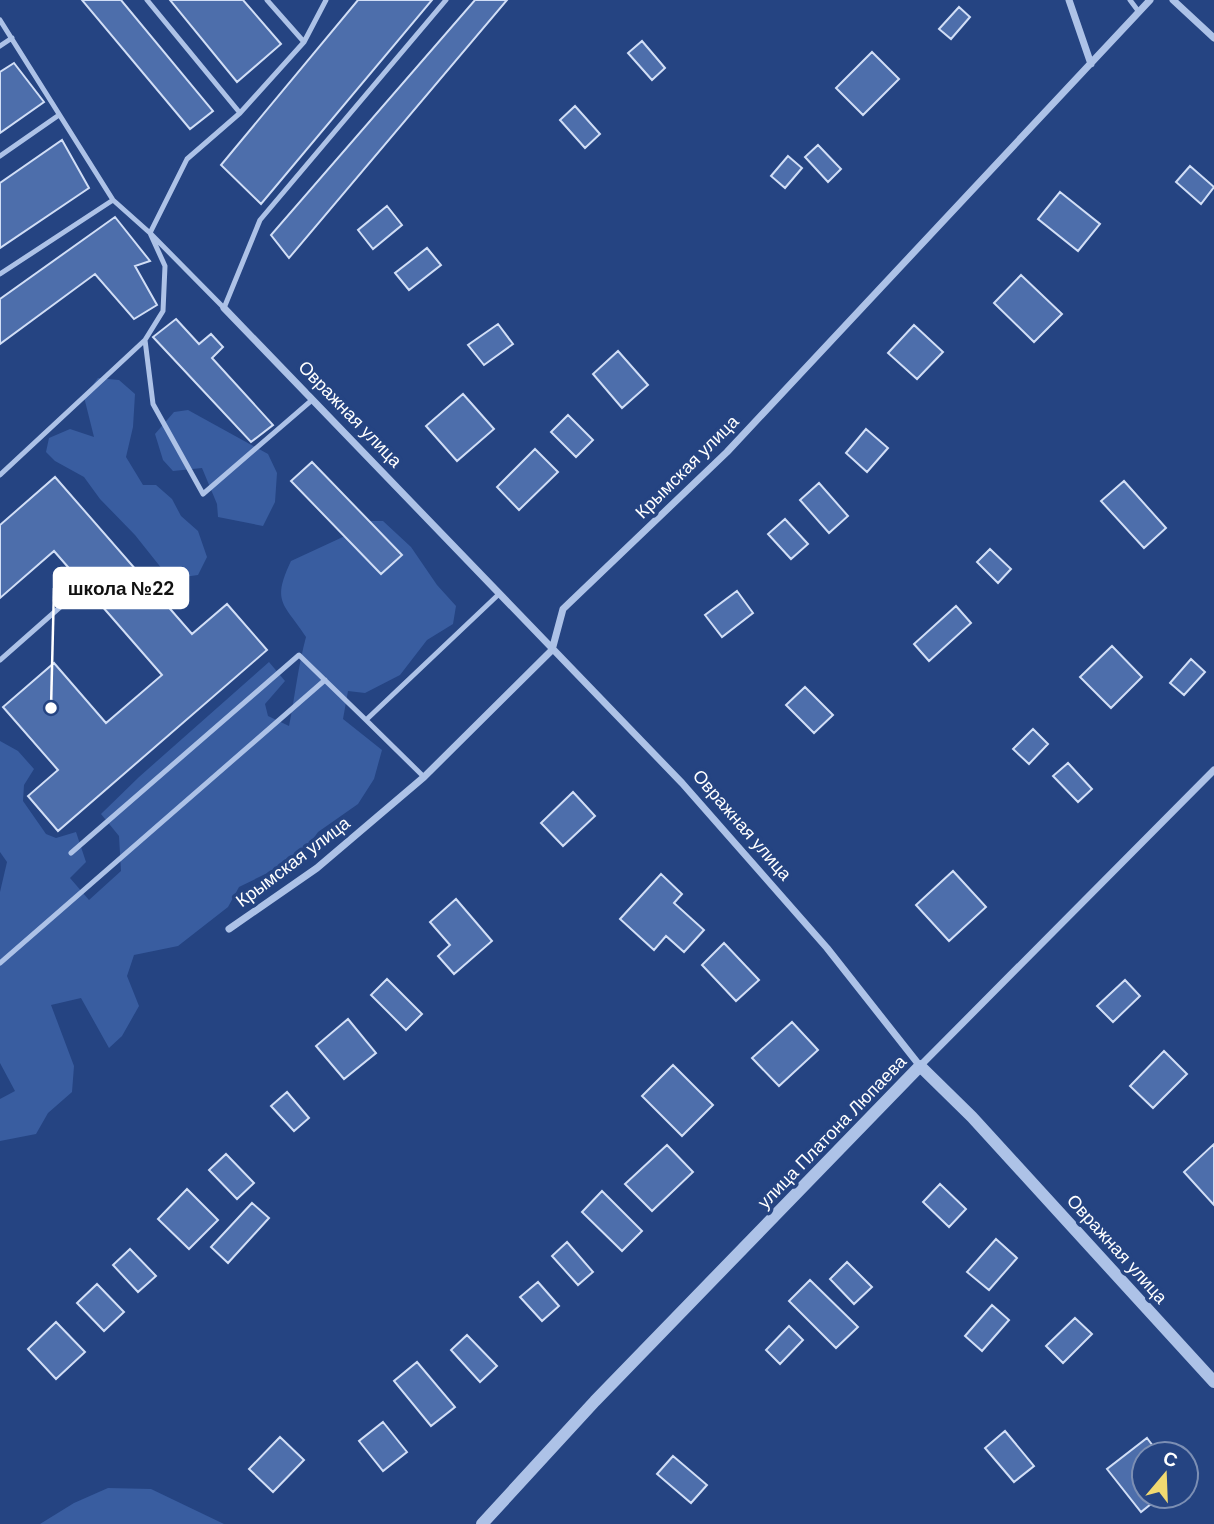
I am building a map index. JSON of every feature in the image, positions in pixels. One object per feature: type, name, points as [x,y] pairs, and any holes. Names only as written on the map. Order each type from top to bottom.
[{"type":"street","points":[[1069,0],[1091,64]]},
{"type":"street","name":"Крымская улица","points":[[229,929],[317,868],[424,777],[552,650],[563,609],[727,452],[1150,0]]},
{"type":"street","points":[[1172,0],[1214,38]]},
{"type":"street","name":"Овражная улица","points":[[224,308],[682,783],[827,948],[920,1066],[981,1127],[1214,1382]]},
{"type":"street","name":"улица Платона Люпаева","points":[[482,1524],[595,1401],[920,1066],[1214,770]]},
{"type":"lane","points":[[147,0],[240,113]]},
{"type":"lane","points":[[268,0],[304,42]]},
{"type":"lane","points":[[150,233],[187,159],[240,113],[304,42],[326,0]]},
{"type":"lane","points":[[0,20],[113,200],[150,233],[224,308],[260,220],[446,0]]},
{"type":"lane","points":[[1130,0],[1139,12]]},
{"type":"lane","points":[[0,46],[12,38]]},
{"type":"lane","points":[[0,156],[59,115]]},
{"type":"lane","points":[[0,274],[113,200]]},
{"type":"lane","points":[[0,475],[145,340],[163,311],[165,266],[150,233]]},
{"type":"lane","points":[[145,340],[153,404],[203,494],[312,400]]},
{"type":"lane","points":[[366,720],[499,594]]},
{"type":"lane","points":[[0,660],[67,601]]},
{"type":"lane","points":[[71,853],[299,655],[424,777]]},
{"type":"lane","points":[[0,963],[325,680]]},
{"type":"shaded area","points":[[98,378],[119,380],[135,394],[133,427],[126,457],[143,485],[156,485],[172,499],[181,516],[198,531],[207,557],[198,575],[170,579],[84,477],[55,461],[46,452],[49,438],[70,429],[94,437],[84,397]]},
{"type":"shaded area","points":[[188,410],[268,454],[277,473],[275,502],[263,526],[218,517],[217,504],[202,468],[173,471],[163,460],[155,434],[174,412]]},
{"type":"shaded area","points":[[369,521],[383,521],[411,547],[437,585],[456,606],[453,624],[427,640],[400,675],[365,693],[348,691],[343,719],[382,750],[374,779],[358,804],[318,832],[300,857],[239,887],[228,907],[178,946],[134,955],[127,976],[139,1006],[122,1036],[109,1048],[81,998],[51,1005],[74,1066],[72,1092],[48,1113],[36,1134],[0,1141],[0,1099],[15,1091],[0,1063],[0,892],[7,862],[0,852],[0,741],[18,751],[34,769],[24,785],[23,801],[46,834],[56,838],[76,832],[86,862],[70,878],[89,900],[121,871],[119,836],[101,814],[269,662],[285,681],[265,704],[268,716],[289,726],[306,637],[283,602],[281,595],[285,575],[291,561],[345,536],[382,574],[401,555]]},
{"type":"shaded area","points":[[108,1488],[151,1489],[224,1524],[40,1524],[74,1503]]},
{"type":"building","points":[[82,0],[121,0],[213,111],[190,129]]},
{"type":"building","points":[[170,0],[243,0],[281,44],[237,82]]},
{"type":"building","points":[[358,0],[432,0],[261,204],[221,165]]},
{"type":"building","points":[[475,0],[507,0],[289,258],[271,235]]},
{"type":"building","points":[[959,7],[970,17],[951,39],[939,29]]},
{"type":"building","points":[[642,41],[665,68],[652,80],[628,53]]},
{"type":"building","points":[[872,52],[899,79],[863,115],[836,88]]},
{"type":"building","points":[[14,63],[44,102],[0,133],[0,72]]},
{"type":"building","points":[[575,106],[600,134],[585,148],[560,120]]},
{"type":"building","points":[[62,140],[89,188],[0,248],[0,183]]},
{"type":"building","points":[[818,145],[841,169],[828,182],[805,157]]},
{"type":"building","points":[[788,156],[802,168],[785,188],[771,176]]},
{"type":"building","points":[[1190,166],[1214,187],[1201,204],[1176,182]]},
{"type":"building","points":[[1060,192],[1100,224],[1078,251],[1038,219]]},
{"type":"building","points":[[387,206],[402,225],[373,249],[358,230]]},
{"type":"building","points":[[115,217],[150,261],[135,266],[157,305],[134,319],[95,274],[0,344],[0,299]]},
{"type":"building","points":[[427,248],[441,265],[409,290],[395,273]]},
{"type":"building","points":[[1021,275],[1062,314],[1034,342],[994,303]]},
{"type":"building","points":[[176,319],[199,344],[211,334],[223,347],[212,358],[273,425],[251,442],[153,337]]},
{"type":"building","points":[[498,324],[513,344],[484,365],[468,345]]},
{"type":"building","points":[[914,325],[943,352],[917,379],[888,353]]},
{"type":"building","points":[[618,351],[648,385],[622,408],[593,374]]},
{"type":"building","points":[[463,394],[494,429],[457,461],[426,426]]},
{"type":"building","points":[[568,415],[593,440],[576,457],[551,432]]},
{"type":"building","points":[[866,429],[888,448],[867,472],[846,453]]},
{"type":"building","points":[[535,449],[558,472],[519,510],[497,487]]},
{"type":"building","points":[[312,462],[402,555],[381,574],[291,481]]},
{"type":"building","points":[[55,477],[192,634],[227,604],[267,650],[58,831],[28,796],[58,770],[3,707],[54,663],[106,723],[162,675],[54,551],[0,598],[0,525]]},
{"type":"building","points":[[1124,481],[1166,528],[1144,548],[1101,501]]},
{"type":"building","points":[[819,483],[848,516],[829,533],[800,500]]},
{"type":"building","points":[[785,519],[808,544],[791,559],[768,534]]},
{"type":"building","points":[[990,549],[1011,569],[998,583],[977,562]]},
{"type":"building","points":[[737,591],[753,613],[722,637],[705,615]]},
{"type":"building","points":[[956,606],[971,623],[929,661],[914,644]]},
{"type":"building","points":[[1112,646],[1142,677],[1111,708],[1080,677]]},
{"type":"building","points":[[1191,659],[1205,672],[1184,695],[1170,683]]},
{"type":"building","points":[[805,687],[833,715],[814,733],[786,705]]},
{"type":"building","points":[[1033,729],[1048,744],[1029,764],[1013,749]]},
{"type":"building","points":[[1068,763],[1092,789],[1078,802],[1053,776]]},
{"type":"building","points":[[573,792],[595,816],[563,846],[541,823]]},
{"type":"building","points":[[953,871],[986,907],[949,941],[916,905]]},
{"type":"building","points":[[661,874],[682,894],[674,903],[704,930],[684,952],[666,936],[654,950],[620,919]]},
{"type":"building","points":[[456,899],[492,941],[454,974],[438,956],[450,945],[430,922]]},
{"type":"building","points":[[724,943],[759,980],[736,1001],[702,965]]},
{"type":"building","points":[[387,979],[422,1014],[406,1030],[371,995]]},
{"type":"building","points":[[1125,980],[1140,996],[1113,1022],[1097,1006]]},
{"type":"building","points":[[348,1019],[376,1053],[344,1079],[316,1046]]},
{"type":"building","points":[[792,1022],[818,1050],[779,1086],[752,1058]]},
{"type":"building","points":[[1164,1051],[1187,1074],[1153,1108],[1130,1086]]},
{"type":"building","points":[[673,1065],[713,1105],[682,1136],[642,1096]]},
{"type":"building","points":[[287,1092],[309,1118],[294,1131],[271,1106]]},
{"type":"building","points":[[1214,1144],[1214,1205],[1184,1172]]},
{"type":"building","points":[[667,1145],[693,1172],[652,1211],[625,1184]]},
{"type":"building","points":[[226,1154],[254,1183],[237,1199],[209,1170]]},
{"type":"building","points":[[940,1184],[966,1209],[949,1227],[923,1202]]},
{"type":"building","points":[[187,1189],[218,1220],[189,1249],[158,1219]]},
{"type":"building","points":[[602,1191],[642,1231],[622,1251],[582,1212]]},
{"type":"building","points":[[252,1203],[269,1218],[228,1263],[211,1247]]},
{"type":"building","points":[[996,1239],[1017,1258],[989,1290],[967,1272]]},
{"type":"building","points":[[567,1242],[593,1272],[578,1285],[552,1256]]},
{"type":"building","points":[[130,1249],[156,1276],[138,1292],[113,1265]]},
{"type":"building","points":[[847,1262],[872,1287],[854,1304],[830,1279]]},
{"type":"building","points":[[810,1280],[858,1327],[836,1348],[789,1301]]},
{"type":"building","points":[[538,1282],[559,1306],[542,1321],[520,1297]]},
{"type":"building","points":[[97,1284],[124,1312],[104,1331],[77,1303]]},
{"type":"building","points":[[992,1305],[1009,1320],[982,1351],[965,1336]]},
{"type":"building","points":[[1075,1318],[1092,1334],[1063,1363],[1046,1346]]},
{"type":"building","points":[[56,1322],[85,1352],[56,1379],[28,1349]]},
{"type":"building","points":[[789,1326],[803,1340],[780,1364],[766,1350]]},
{"type":"building","points":[[467,1335],[497,1366],[480,1382],[451,1350]]},
{"type":"building","points":[[417,1362],[455,1407],[431,1426],[394,1381]]},
{"type":"building","points":[[383,1422],[407,1452],[383,1471],[359,1441]]},
{"type":"building","points":[[1005,1431],[1034,1466],[1014,1482],[985,1448]]},
{"type":"building","points":[[280,1437],[304,1460],[273,1492],[249,1469]]},
{"type":"building","points":[[1130,1451],[1130,1498],[1107,1469]]},
{"type":"building","points":[[673,1456],[707,1485],[691,1503],[657,1474]]},
{"type":"place","name":"школа №22","points":[[51,708]]}]
